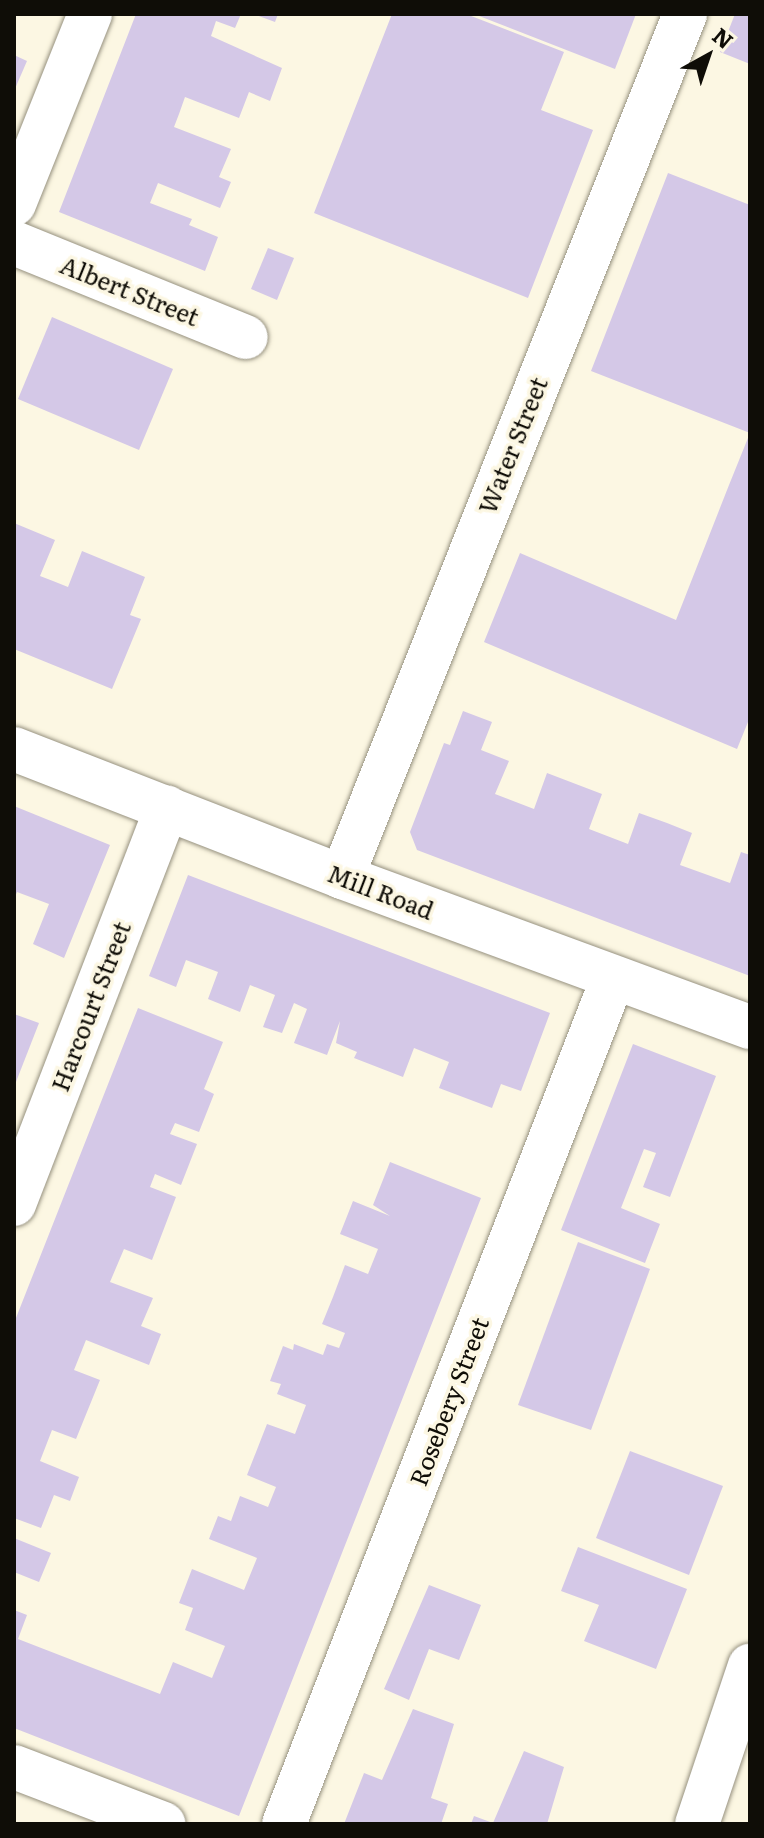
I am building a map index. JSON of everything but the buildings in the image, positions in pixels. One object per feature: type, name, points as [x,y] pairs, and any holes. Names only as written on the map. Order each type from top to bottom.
[{"type":"street","points":[[14,204],[90,14]]},
{"type":"street","name":"Water Street","points":[[342,877],[685,14]]},
{"type":"street","name":"Albert Street","points":[[14,243],[246,337]]},
{"type":"street","name":"Mill Road","points":[[14,749],[342,877],[750,1027]]},
{"type":"street","name":"Harcourt Street","points":[[14,1204],[167,808]]},
{"type":"street","name":"Rosebery Street","points":[[284,1824],[613,978]]},
{"type":"street","points":[[697,1824],[750,1666]]},
{"type":"street","points":[[14,1767],[163,1824]]}]
